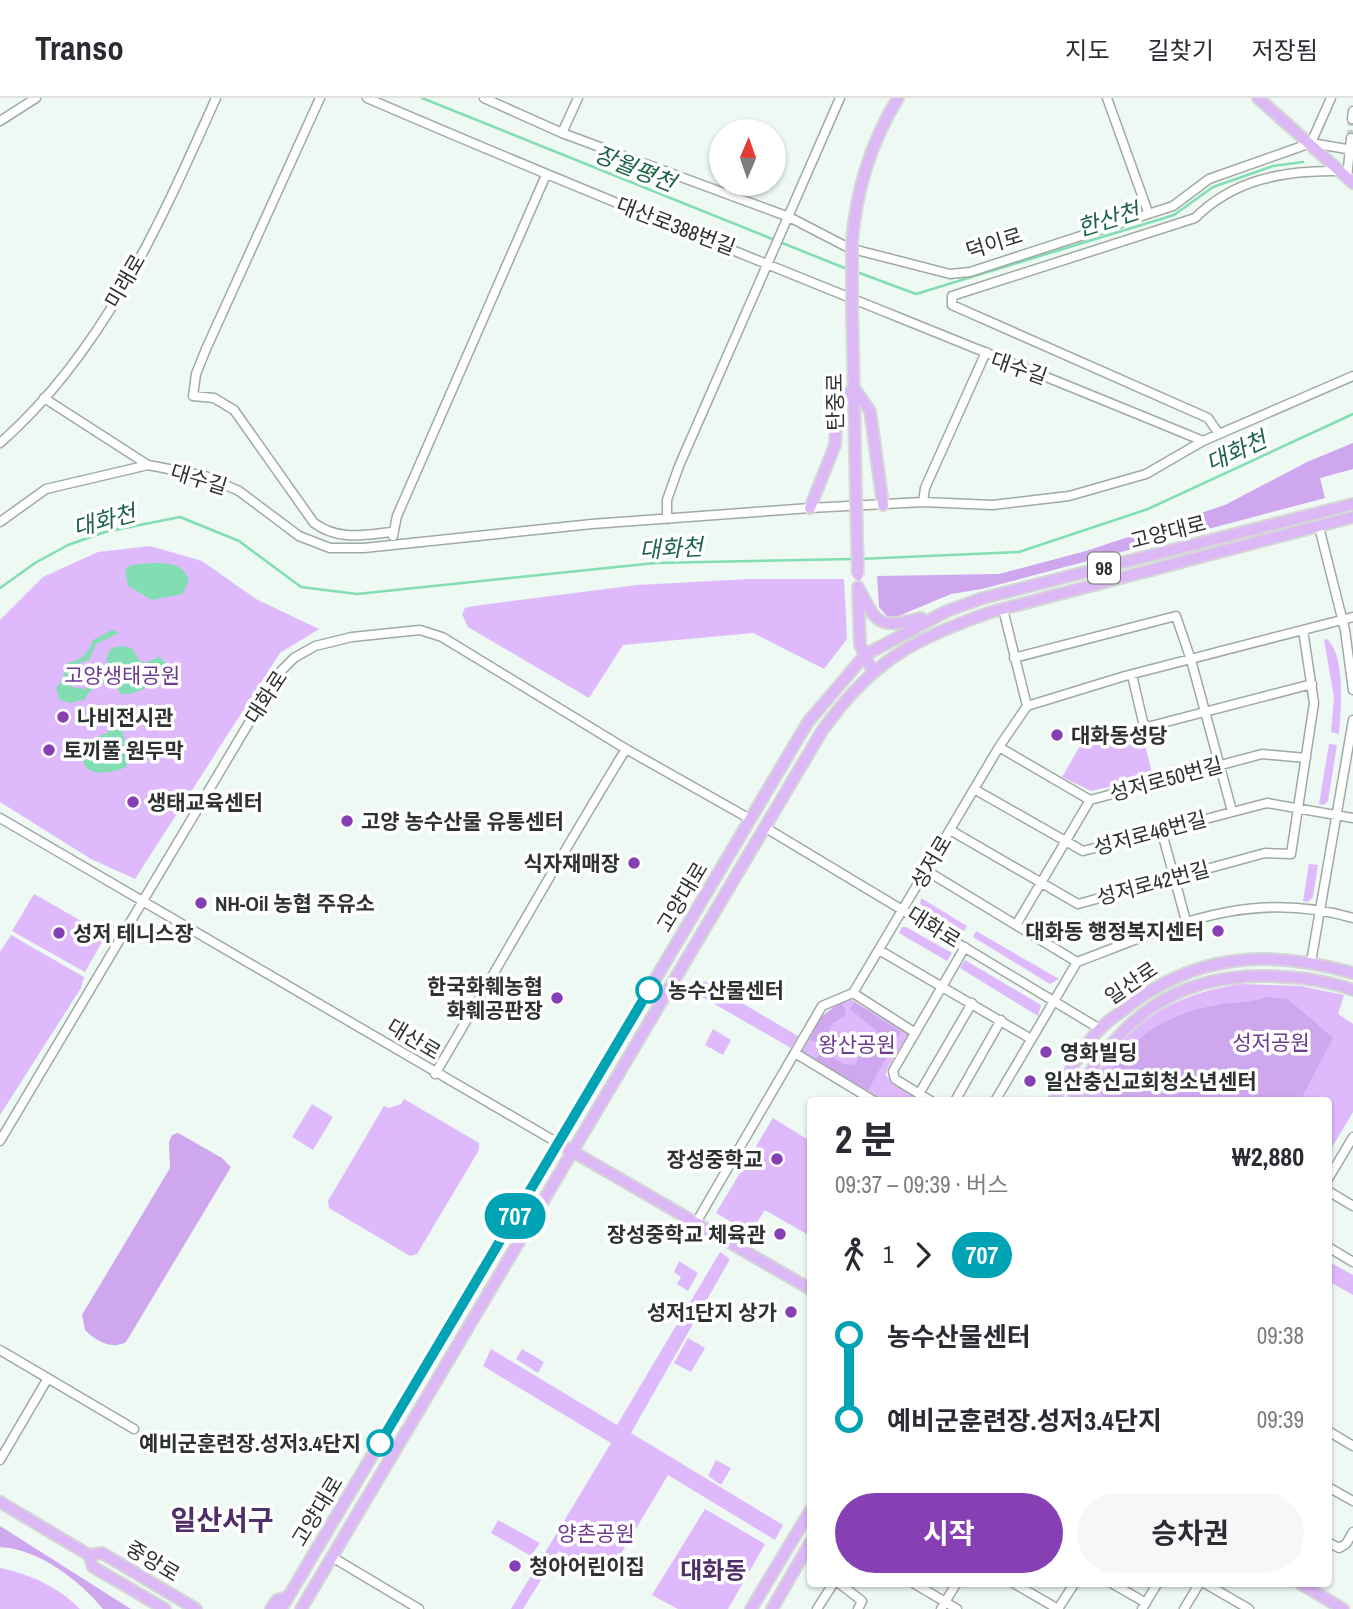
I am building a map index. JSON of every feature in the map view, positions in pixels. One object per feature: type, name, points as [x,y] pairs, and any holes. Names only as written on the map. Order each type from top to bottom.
[{"type":"main road","points":[[851,245],[859,191],[871,152],[898,98]]},
{"type":"main road","points":[[1258,98],[1346,177]]},
{"type":"main road","name":"탄중로","points":[[851,245],[858,581]]},
{"type":"main road","points":[[810,508],[835,445],[837,406],[854,388],[870,411],[883,505]]},
{"type":"main road","name":"고양대로","points":[[281,1609],[808,722],[865,655],[947,611],[983,598],[1353,503]]},
{"type":"main road","name":"고양대로","points":[[301,1609],[822,732],[847,697],[873,672],[933,632],[1003,609],[1353,517]]},
{"type":"main road","points":[[858,581],[874,617],[886,625],[947,611]]},
{"type":"main road","points":[[858,581],[860,645],[873,672]]},
{"type":"main road","name":"일산로","points":[[1056,1097],[1100,1028],[1144,995],[1182,973],[1224,961],[1311,962],[1353,973]]},
{"type":"main road","name":"일산로","points":[[1075,1097],[1115,1037],[1140,1015],[1185,988],[1217,980],[1291,976],[1353,990]]},
{"type":"main road","name":"대산로","points":[[558,1143],[697,1221],[807,1287]]},
{"type":"main road","name":"중앙로","points":[[0,1502],[89,1555],[102,1553],[196,1609]]},
{"type":"main road","points":[[751,1609],[807,1516]]},
{"type":"main road","points":[[772,1609],[807,1548]]},
{"type":"main road","name":"중앙로","points":[[89,1555],[93,1567],[165,1609]]},
{"type":"main road","points":[[1306,1587],[1343,1609]]},
{"type":"main road","points":[[271,1609],[277,1600],[288,1597]]},
{"type":"street","points":[[0,121],[36,98]]},
{"type":"street","name":"미래로","points":[[0,443],[44,398],[83,350],[113,304],[166,209],[216,98]]},
{"type":"street","points":[[320,98],[206,349],[196,374],[193,396],[214,398],[234,410],[314,523],[328,533],[344,537],[392,532]]},
{"type":"street","name":"대산로388번길","points":[[367,98],[546,175],[770,260],[986,352]]},
{"type":"street","points":[[484,98],[562,133],[851,245]]},
{"type":"street","points":[[562,133],[578,98]]},
{"type":"street","points":[[667,519],[667,500],[680,466],[841,98]]},
{"type":"street","points":[[1107,98],[1148,212]]},
{"type":"street","points":[[1311,143],[1331,98]]},
{"type":"street","points":[[1352,119],[1353,111]]},
{"type":"street","points":[[1219,434],[1208,418],[952,305],[953,296],[1195,218],[1213,200],[1233,188],[1292,172],[1346,177],[1351,138]]},
{"type":"street","name":"덕이로","points":[[851,245],[950,274],[970,272],[1172,206],[1209,179],[1311,143],[1351,150]]},
{"type":"street","points":[[394,543],[392,532],[546,175]]},
{"type":"street","name":"대수길","points":[[923,502],[925,488],[986,352],[1203,441]]},
{"type":"street","name":"대수길","points":[[0,522],[46,489],[148,465],[205,476],[239,491],[299,536],[330,548],[363,548],[394,543],[810,508],[923,502],[993,505],[1069,496],[1146,474],[1203,441],[1353,376]]},
{"type":"street","points":[[44,398],[148,465]]},
{"type":"street","points":[[1319,527],[1352,666],[1353,690]]},
{"type":"street","points":[[1003,609],[1027,706],[1132,675],[1353,617]]},
{"type":"street","points":[[1014,658],[1176,616],[1191,660],[1232,811]]},
{"type":"street","name":"대화로","points":[[0,1141],[278,674],[294,658],[315,646],[352,637],[420,630],[442,637],[626,749],[750,819]]},
{"type":"street","points":[[1298,807],[1314,703],[1303,630]]},
{"type":"street","points":[[1132,675],[1143,722],[1147,727],[1312,684]]},
{"type":"street","name":"성저로","points":[[853,993],[999,747],[1027,706]]},
{"type":"street","points":[[1311,962],[1353,720]]},
{"type":"street","name":"성저로50번길","points":[[999,747],[1090,800],[1262,754],[1306,758]]},
{"type":"street","points":[[435,1074],[626,749]]},
{"type":"street","name":"성저로46번길","points":[[974,789],[1083,851],[1267,803],[1353,818]]},
{"type":"street","points":[[1016,925],[1090,800]]},
{"type":"street","name":"성저로42번길","points":[[950,830],[1078,904],[1265,853],[1291,854],[1298,807]]},
{"type":"street","name":"대산로","points":[[0,818],[435,1074],[558,1143]]},
{"type":"street","name":"대화로","points":[[766,828],[904,908],[1100,1028]]},
{"type":"street","points":[[1161,829],[1186,921]]},
{"type":"street","points":[[927,871],[1077,962]]},
{"type":"street","points":[[997,1097],[1077,962],[1186,921],[1247,907],[1321,911],[1353,918]]},
{"type":"street","points":[[925,1097],[895,1079],[892,1073],[965,947]]},
{"type":"street","points":[[879,950],[1031,1039]]},
{"type":"street","points":[[697,1221],[822,1006],[853,993],[914,1032]]},
{"type":"street","points":[[919,1094],[972,1003]]},
{"type":"street","points":[[957,1097],[1001,1020]]},
{"type":"street","points":[[795,1053],[867,1097]]},
{"type":"street","points":[[1332,1173],[1350,1149],[1353,1138]]},
{"type":"street","points":[[1332,1193],[1353,1206]]},
{"type":"street","points":[[1332,1249],[1353,1262]]},
{"type":"street","points":[[0,1350],[134,1429]]},
{"type":"street","points":[[0,1460],[48,1378]]},
{"type":"street","points":[[1332,1434],[1353,1446]]},
{"type":"street","points":[[1332,1488],[1353,1501]]},
{"type":"street","points":[[1332,1544],[1339,1548],[1346,1544],[1353,1532]]},
{"type":"street","points":[[332,1557],[419,1609]]},
{"type":"street","points":[[817,1609],[831,1587]]},
{"type":"street","points":[[843,1587],[860,1605]]},
{"type":"street","points":[[919,1587],[943,1606],[957,1609]]},
{"type":"street","points":[[943,1606],[954,1587]]},
{"type":"street","points":[[1020,1587],[1058,1609],[1072,1587]]},
{"type":"street","points":[[1117,1587],[1144,1606],[1155,1587]]},
{"type":"street","points":[[1184,1609],[1197,1587]]},
{"type":"street","points":[[1211,1587],[1250,1609]]},
{"type":"green space","points":[[1353,443],[1353,469],[1320,478],[1325,498],[982,589],[951,594],[894,618],[887,616],[879,607],[877,576],[999,574],[1086,551],[1225,505],[1307,462]]},
{"type":"green space","name":"고양생태공원","points":[[150,546],[202,561],[256,599],[319,629],[280,653],[135,879],[91,859],[0,802],[0,620],[43,577],[98,552]]},
{"type":"green space","points":[[750,579],[844,579],[847,639],[824,669],[753,633],[623,645],[589,698],[468,627],[462,614],[465,608],[474,606],[637,585]]},
{"type":"green space","points":[[1327,639],[1333,647],[1340,670],[1339,734],[1331,732],[1334,697],[1324,640]]},
{"type":"green space","points":[[1141,729],[1153,777],[1091,791],[1062,777],[1087,734]]},
{"type":"green space","points":[[1329,744],[1337,745],[1328,801],[1324,805],[1319,804]]},
{"type":"green space","points":[[1309,864],[1318,865],[1313,897],[1308,902],[1303,901]]},
{"type":"green space","name":"성저 테니스장","points":[[34,894],[106,935],[85,972],[12,931]]},
{"type":"green space","points":[[921,898],[967,926],[964,931],[920,904]]},
{"type":"green space","points":[[902,927],[952,953],[947,961],[899,933]]},
{"type":"green space","points":[[976,931],[1059,979],[1050,984],[973,937]]},
{"type":"green space","points":[[11,935],[84,977],[81,988],[0,1115],[0,952]]},
{"type":"green space","points":[[965,960],[1041,1005],[1038,1016],[960,968]]},
{"type":"green space","points":[[704,981],[798,1036],[791,1048],[697,994]]},
{"type":"green space","name":"성저공원","points":[[1240,984],[1301,986],[1344,995],[1338,1014],[1353,1024],[1353,1112],[1332,1147],[1332,1097],[1082,1097],[1114,1052],[1146,1020],[1186,998]]},
{"type":"green space","name":"성저공원","points":[[1266,997],[1288,999],[1333,1038],[1302,1097],[1104,1097],[1101,1093],[1105,1079],[1119,1060],[1153,1029],[1192,1011]]},
{"type":"green space","name":"왕산공원","points":[[850,999],[909,1033],[887,1069],[886,1076],[917,1097],[874,1097],[804,1057],[802,1051],[820,1019],[840,1003]]},
{"type":"green space","points":[[854,1002],[901,1032],[868,1090],[818,1063],[816,1058],[825,1052],[843,1064],[854,1065],[863,1051],[877,1048],[881,1034],[850,1009]]},
{"type":"green space","points":[[841,1003],[846,1010],[845,1016],[832,1024],[822,1044],[810,1040],[821,1017]]},
{"type":"green space","points":[[713,1029],[731,1040],[723,1055],[705,1045]]},
{"type":"green space","points":[[404,1099],[479,1143],[479,1150],[417,1254],[410,1256],[329,1208],[328,1201],[384,1106],[389,1108],[401,1104]]},
{"type":"green space","points":[[312,1104],[333,1117],[313,1150],[292,1137]]},
{"type":"green space","points":[[773,1118],[807,1139],[807,1234],[765,1210],[750,1233],[716,1213]]},
{"type":"green space","points":[[178,1133],[222,1158],[231,1167],[126,1342],[109,1345],[85,1330],[82,1315],[170,1168],[169,1142],[172,1135]]},
{"type":"green space","name":"양촌공원","points":[[720,1252],[730,1259],[631,1433],[783,1525],[775,1540],[668,1475],[607,1577],[559,1551],[523,1609],[511,1609],[611,1443],[483,1366],[491,1349],[617,1425]]},
{"type":"green space","points":[[679,1261],[698,1273],[688,1291],[677,1284],[681,1277],[674,1272]]},
{"type":"green space","points":[[1332,1263],[1353,1275],[1353,1295],[1332,1283]]},
{"type":"green space","points":[[688,1338],[705,1348],[691,1372],[674,1363]]},
{"type":"green space","points":[[522,1349],[544,1362],[538,1373],[516,1359]]},
{"type":"green space","points":[[716,1460],[731,1468],[721,1485],[708,1476]]},
{"type":"green space","points":[[705,1509],[765,1544],[728,1609],[678,1609],[652,1595]]},
{"type":"green space","points":[[498,1520],[540,1543],[531,1556],[491,1533]]},
{"type":"green space","points":[[0,1526],[131,1609],[103,1609],[82,1587],[57,1568],[29,1553],[0,1547]]},
{"type":"green space","points":[[0,1568],[43,1582],[80,1609],[0,1609]]},
{"type":"shaded area","points":[[169,564],[186,574],[189,579],[183,594],[152,600],[128,586],[125,570],[131,565]]},
{"type":"shaded area","points":[[112,630],[119,633],[96,644],[89,660],[71,666],[72,687],[86,689],[99,679],[104,672],[108,654],[114,647],[132,648],[139,660],[145,663],[159,657],[165,662],[161,675],[142,690],[128,694],[121,694],[112,682],[107,682],[96,686],[85,699],[70,703],[60,700],[56,688],[62,680],[67,664],[84,655],[93,640]]},
{"type":"shaded area","points":[[119,717],[129,759],[126,767],[99,773],[92,771],[83,761],[87,741],[107,733]]},
{"type":"waterway","name":"장월평천","points":[[422,98],[847,269]]},
{"type":"waterway","name":"한산천","points":[[857,272],[916,294],[1174,215],[1213,187],[1273,166],[1303,162]]},
{"type":"waterway","name":"대화천","points":[[859,559],[1019,552],[1148,509],[1353,414]]},
{"type":"waterway","name":"대화천","points":[[0,588],[35,563],[68,545],[105,532],[180,517],[239,541],[301,587],[357,594],[655,563],[853,559]]},
{"type":"tunnel","points":[[1351,138],[1352,119]]},
{"type":"bus line","name":"707","points":[[380,1443],[649,990]]},
{"type":"place","name":"나비전시관","points":[[63,717]]},
{"type":"place","name":"대화동성당","points":[[1057,735]]},
{"type":"place","name":"토끼풀 원두막","points":[[49,750]]},
{"type":"place","name":"생태교육센터","points":[[133,802]]},
{"type":"place","name":"고양 농수산물 유통센터","points":[[347,821]]},
{"type":"place","name":"식자재매장","points":[[634,863]]},
{"type":"place","name":"NH-Oil 농협 주유소","points":[[201,903]]},
{"type":"place","name":"대화동 행정복지센터","points":[[1218,931]]},
{"type":"place","name":"성저 테니스장","points":[[59,933]]},
{"type":"place","name":"농수산물센터","points":[[649,990]]},
{"type":"place","name":"한국화훼농협 화훼공판장","points":[[557,998]]},
{"type":"place","name":"영화빌딩","points":[[1046,1052]]},
{"type":"place","name":"일산충신교회청소년센터","points":[[1030,1081]]},
{"type":"place","name":"장성중학교","points":[[777,1159]]},
{"type":"place","name":"장성중학교 체육관","points":[[780,1234]]},
{"type":"place","name":"성저1단지 상가","points":[[791,1312]]},
{"type":"place","name":"예비군훈련장.성저3.4단지","points":[[380,1443]]},
{"type":"place","name":"청아어린이집","points":[[515,1566]]},
{"type":"district","name":"일산서구","points":[[222,1520]]},
{"type":"district","name":"대화동","points":[[713,1570]]}]
